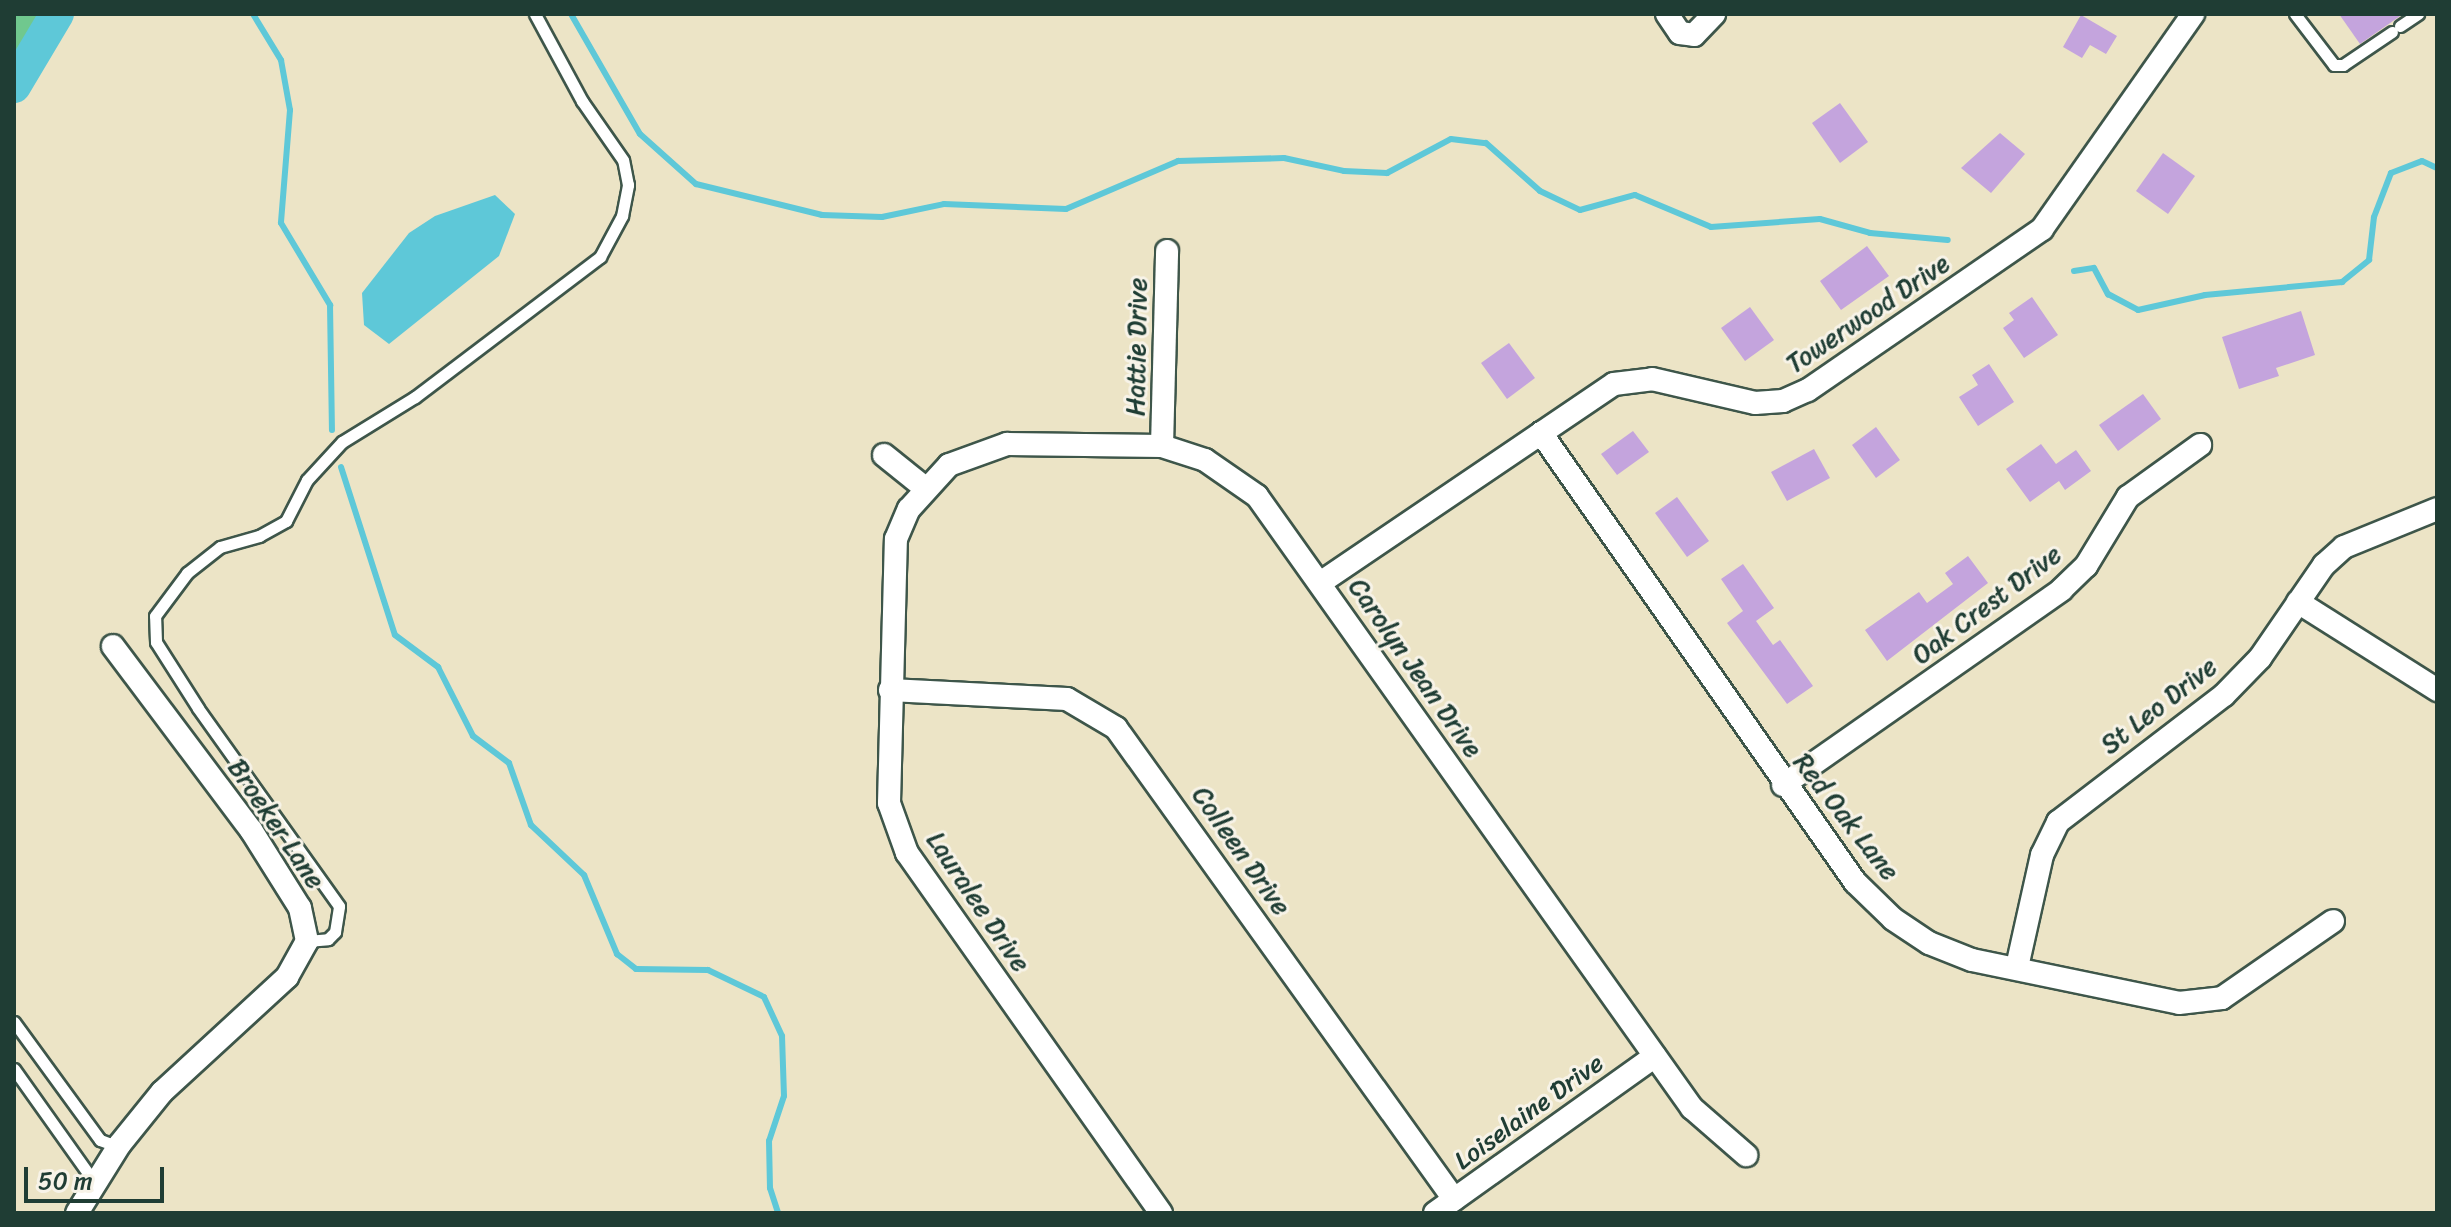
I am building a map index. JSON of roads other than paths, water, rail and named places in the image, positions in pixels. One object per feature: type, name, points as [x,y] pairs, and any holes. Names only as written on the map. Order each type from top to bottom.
[{"type":"street","points":[[1667,14],[1680,33],[1694,35],[1714,14]]},
{"type":"street","name":"Towerwood Drive","points":[[1320,583],[1541,433],[1633,378],[1755,403],[1783,401],[1808,390],[2042,229],[2193,14]]},
{"type":"street","name":"Hattie Drive","points":[[1162,446],[1167,251]]},
{"type":"street","name":"Red Oak Lane","points":[[1541,433],[1783,785],[1855,882],[1893,919],[1929,943],[1972,960],[2179,1003],[2222,998],[2333,921]]},
{"type":"street","name":"Carolyn Jean Drive","points":[[925,488],[949,465],[1007,444],[1162,446],[1205,460],[1257,496],[1655,1056],[1702,1119],[1746,1155]]},
{"type":"street","name":"Oak Crest Drive","points":[[1783,785],[2061,590],[2086,566],[2128,497],[2200,445]]},
{"type":"street","points":[[884,455],[925,488]]},
{"type":"street","name":"Lauralee Drive","points":[[925,488],[896,539],[889,803],[907,853],[1161,1213]]},
{"type":"street","name":"St Leo Drive","points":[[2017,967],[2030,900],[2058,822],[2224,695],[2260,658],[2298,602],[2344,547],[2437,509]]},
{"type":"street","points":[[2298,602],[2437,690]]},
{"type":"street","name":"Broeker Lane","points":[[113,646],[251,830],[300,908],[307,941]]},
{"type":"street","name":"Colleen Drive","points":[[890,690],[1067,699],[1116,728],[1454,1199]]},
{"type":"street","points":[[77,1213],[98,1187],[119,1147],[190,1063],[287,977],[307,941]]},
{"type":"street","name":"Loiselaine Drive","points":[[1435,1213],[1655,1056]]},
{"type":"lane","points":[[307,941],[328,939],[335,932],[339,906],[173,669],[156,642],[155,616],[187,573],[220,547],[259,536],[286,521],[307,480],[342,442],[415,397],[600,257],[622,216],[628,185],[623,160],[582,101],[535,14]]},
{"type":"lane","points":[[2295,14],[2334,65],[2343,65],[2418,14]]},
{"type":"lane","points":[[14,1022],[100,1140],[119,1147]]},
{"type":"lane","points":[[14,1069],[98,1187]]},
{"type":"water","points":[[495,195],[515,214],[499,256],[389,344],[364,325],[362,293],[409,233],[435,216]]},
{"type":"waterway","points":[[14,86],[57,14]]},
{"type":"waterway","points":[[253,14],[281,60],[290,110],[281,223],[330,305],[332,430]]},
{"type":"waterway","points":[[571,14],[640,134],[696,184],[822,215],[882,217],[944,204],[1066,209],[1178,161],[1284,158],[1344,171],[1387,173],[1451,139],[1486,143],[1540,191],[1580,210],[1635,195],[1711,227],[1820,219],[1870,233],[1948,240]]},
{"type":"waterway","points":[[2074,271],[2094,268],[2108,294],[2138,310],[2205,295],[2342,282],[2369,260],[2374,217],[2391,173],[2422,161],[2437,168]]},
{"type":"waterway","points":[[341,467],[395,635],[438,667],[473,736],[509,763],[531,825],[584,875],[617,954],[636,969],[708,970],[764,997],[782,1036],[784,1096],[769,1141],[770,1188],[778,1213]]}]
